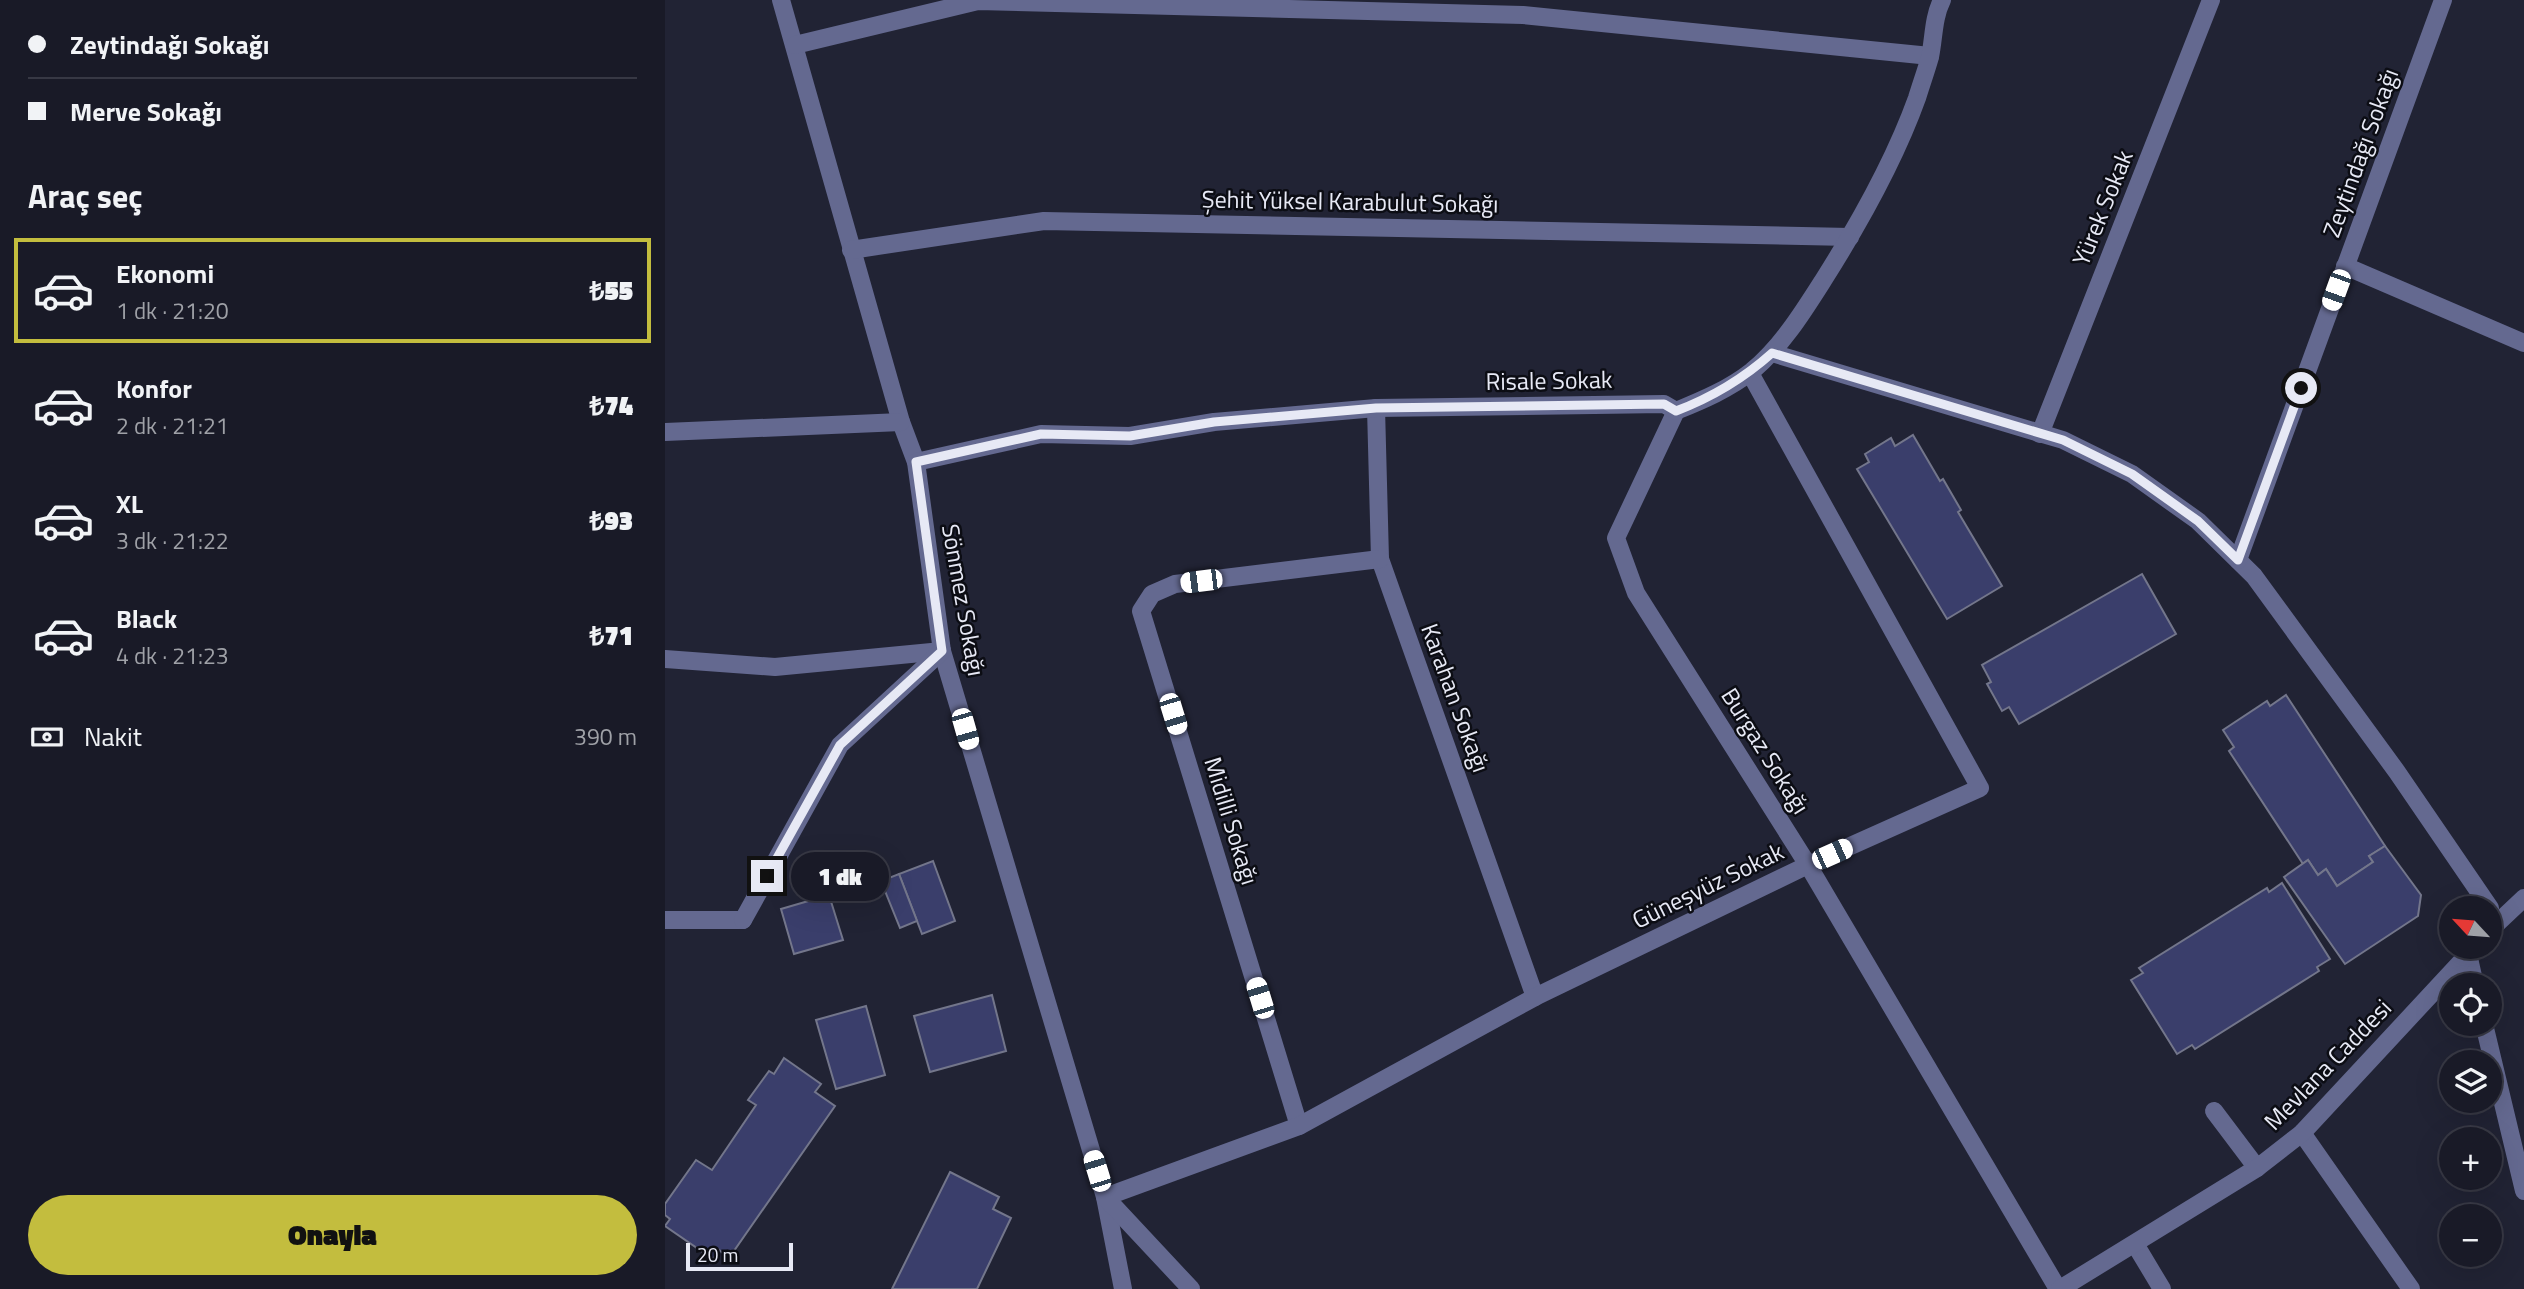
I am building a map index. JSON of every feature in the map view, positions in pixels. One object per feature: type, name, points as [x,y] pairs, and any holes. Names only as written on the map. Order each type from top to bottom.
[{"type":"street","name":"Sönmez Sokağı","points":[[781,0],[901,422],[916,462],[942,651],[1105,1197],[1123,1289]]},
{"type":"street","name":"Yürek Sokak","points":[[2040,434],[2211,0]]},
{"type":"street","name":"Zeytindağı Sokağı","points":[[2238,560],[2443,0]]},
{"type":"street","points":[[795,45],[978,1],[1523,15],[1930,56]]},
{"type":"street","points":[[1676,411],[1711,397],[1750,373],[1772,353],[1806,308],[1850,237],[1889,162],[1916,99],[1930,56],[1937,4]]},
{"type":"street","name":"Şehit Yüksel Karabulut Sokağı","points":[[851,250],[1056,221],[1850,237]]},
{"type":"street","points":[[2346,266],[2524,343]]},
{"type":"street","points":[[1772,353],[2063,440],[2132,474],[2198,521],[2254,576],[2397,772],[2478,896]]},
{"type":"street","name":"Güneşyüz Sokak","points":[[1105,1197],[1299,1126],[1535,997],[1808,866],[1980,788],[1750,373]]},
{"type":"street","name":"Risale Sokak","points":[[916,462],[1041,434],[1130,436],[1214,422],[1376,408],[1664,404],[1676,411]]},
{"type":"street","name":"Karahan Sokağı","points":[[1376,408],[1380,559],[1535,997]]},
{"type":"street","name":"Burgaz Sokağı","points":[[1676,411],[1616,538],[1636,593],[1808,866],[2059,1289]]},
{"type":"street","points":[[665,432],[901,422]]},
{"type":"street","name":"Midilli Sokağı","points":[[1299,1126],[1141,611],[1152,594],[1175,584],[1380,559]]},
{"type":"street","points":[[665,659],[775,667],[942,651]]},
{"type":"street","points":[[665,920],[743,920],[840,745],[942,651]]},
{"type":"street","points":[[2503,910],[2524,898]]},
{"type":"street","name":"Mevlana Caddesi","points":[[2059,1289],[2257,1168],[2302,1133],[2463,959]]},
{"type":"street","points":[[2487,1036],[2524,1191]]},
{"type":"street","points":[[2214,1111],[2257,1168]]},
{"type":"street","points":[[2302,1133],[2411,1289]]},
{"type":"street","points":[[1105,1197],[1191,1289]]},
{"type":"street","points":[[2135,1244],[2162,1289]]},
{"type":"building","points":[[1913,435],[1940,481],[1943,479],[1961,510],[1958,512],[2002,586],[1947,619],[1857,469],[1869,462],[1865,454],[1891,438],[1895,446]]},
{"type":"building","points":[[2142,574],[2176,634],[2019,724],[2009,707],[2002,711],[1987,684],[1991,682],[1982,665]]},
{"type":"building","points":[[2286,695],[2385,846],[2369,856],[2373,862],[2337,886],[2326,869],[2318,875],[2308,860],[2303,864],[2229,751],[2234,747],[2223,730],[2267,701],[2270,706]]},
{"type":"building","points":[[2385,846],[2421,895],[2418,916],[2345,964],[2284,877],[2308,860],[2318,875],[2326,869],[2337,886],[2373,862],[2369,856]]},
{"type":"building","points":[[933,861],[955,921],[922,934],[899,874]]},
{"type":"building","points":[[899,874],[917,921],[900,928],[881,881]]},
{"type":"building","points":[[2282,883],[2330,959],[2317,967],[2319,971],[2195,1049],[2192,1045],[2177,1054],[2131,980],[2143,973],[2139,968],[2267,888],[2269,892]]},
{"type":"building","points":[[829,895],[843,940],[794,954],[781,909]]},
{"type":"building","points":[[992,995],[1006,1051],[930,1072],[914,1016]]},
{"type":"building","points":[[866,1006],[885,1075],[836,1089],[816,1020]]},
{"type":"building","points":[[784,1058],[821,1084],[815,1092],[835,1106],[729,1258],[719,1250],[713,1259],[665,1226],[670,1219],[665,1215],[665,1204],[696,1160],[712,1170],[756,1105],[748,1100],[769,1071],[774,1074]]},
{"type":"building","points":[[950,1172],[999,1197],[993,1209],[1011,1218],[977,1289],[892,1289]]},
{"type":"route","points":[[767,876],[840,745],[942,651],[916,462],[1041,434],[1130,436],[1214,422],[1376,408],[1664,404],[1676,411],[1711,397],[1750,373],[1772,353],[2063,440],[2132,474],[2198,521],[2238,560],[2301,388]]}]
